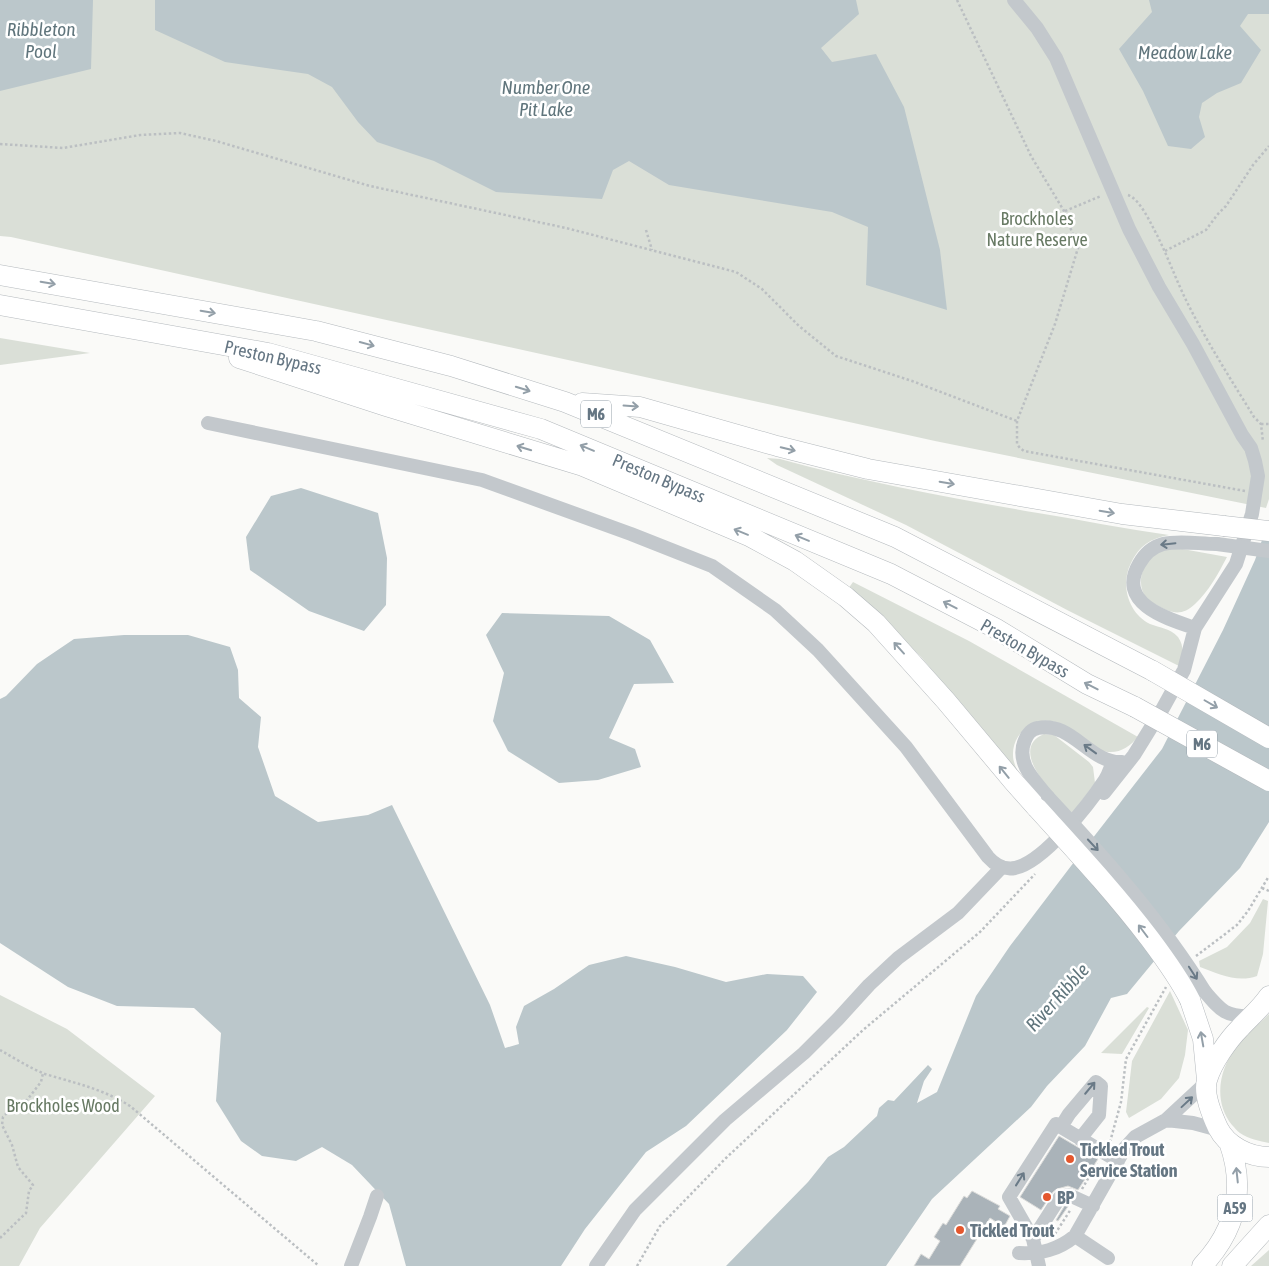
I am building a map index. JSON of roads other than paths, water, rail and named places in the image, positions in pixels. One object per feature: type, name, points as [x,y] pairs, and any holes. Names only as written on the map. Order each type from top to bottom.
[{"type":"highway","name":"Preston Bypass","points":[[0,275],[316,331],[451,366],[565,402],[895,537],[1153,671],[1269,738]]},
{"type":"highway","name":"Preston Bypass","points":[[0,305],[268,353],[541,429],[891,574],[995,628],[1087,684],[1134,707],[1269,782]]},
{"type":"highway","points":[[168,335],[386,406],[583,466],[749,536],[795,561],[822,579],[876,623],[946,701],[1013,782],[1042,803],[1130,913],[1175,973],[1198,996],[1210,1109],[1224,1136],[1247,1153],[1259,1157],[1269,1157]]},
{"type":"highway","points":[[565,402],[640,407],[777,446],[868,469],[1122,514],[1221,535],[1269,532]]},
{"type":"highway","points":[[1207,1081],[1222,1051],[1232,1037],[1269,996]]},
{"type":"highway","name":"A59","points":[[1202,1266],[1220,1244],[1236,1208],[1238,1178],[1234,1155],[1224,1136]]},
{"type":"highway","name":"A59","points":[[1232,1266],[1269,1225]]},
{"type":"highway","points":[[1242,1266],[1269,1240]]},
{"type":"street","points":[[1014,0],[1037,28],[1056,58],[1129,228],[1159,287],[1251,448],[1258,476],[1252,514],[1236,564],[1195,628],[1184,670],[1133,756],[1053,855]]},
{"type":"street","points":[[208,423],[482,480],[631,534],[712,566],[775,610],[818,650],[906,747],[988,857],[994,864],[1002,868],[1015,868],[1038,857],[1081,811],[1106,778],[1113,762]]},
{"type":"street","points":[[1195,628],[1166,618],[1145,606],[1136,592],[1134,580],[1135,572],[1142,558],[1148,552],[1162,545],[1221,535],[1269,551]]},
{"type":"street","points":[[1042,803],[1023,762],[1022,747],[1025,739],[1033,730],[1047,727],[1054,728],[1072,737],[1100,757],[1113,762],[1122,762],[1133,756]]},
{"type":"street","points":[[596,1266],[635,1210],[725,1120],[804,1053],[869,985],[898,958],[958,913],[1002,868]]},
{"type":"street","points":[[1198,996],[1226,1014],[1237,1017],[1252,1016]]},
{"type":"street","points":[[1037,1260],[1066,1244],[1075,1236],[1125,1148],[1135,1138],[1166,1120],[1207,1081]]},
{"type":"street","points":[[1061,1127],[1069,1114],[1096,1082],[1101,1086],[1099,1115],[1080,1138]]},
{"type":"street","points":[[1166,1120],[1193,1124],[1224,1136]]},
{"type":"street","points":[[1037,1260],[1033,1239],[1010,1197],[1056,1124],[1118,1161]]},
{"type":"street","points":[[1033,1239],[1060,1197],[1069,1195],[1093,1206]]},
{"type":"street","points":[[351,1266],[377,1196]]},
{"type":"street","points":[[1075,1236],[1108,1258]]},
{"type":"street","points":[[1019,1253],[1037,1260]]},
{"type":"water","name":"Ribbleton Pool","points":[[0,0],[93,0],[91,69],[0,91]]},
{"type":"water","name":"Number One Pit Lake","points":[[155,0],[856,0],[859,14],[821,48],[832,62],[876,54],[904,107],[940,250],[947,310],[866,285],[868,227],[832,212],[669,185],[629,161],[613,170],[602,199],[496,192],[434,161],[377,142],[358,122],[332,87],[308,74],[225,62],[155,30]]},
{"type":"water","name":"Meadow Lake","points":[[1149,0],[1269,0],[1269,14],[1248,14],[1240,26],[1261,50],[1241,83],[1217,93],[1202,103],[1199,117],[1205,137],[1191,149],[1168,146],[1143,91],[1119,49],[1152,12]]},
{"type":"water","points":[[301,488],[378,513],[387,558],[386,605],[364,631],[309,611],[250,570],[246,537],[271,496]]},
{"type":"water","name":"River Ribble","points":[[1269,520],[1269,822],[1240,868],[1179,931],[1127,994],[1111,998],[1085,1046],[1047,1086],[1031,1107],[932,1199],[886,1266],[726,1266],[808,1182],[828,1157],[844,1147],[877,1116],[879,1108],[888,1100],[894,1101],[928,1065],[932,1069],[924,1081],[917,1103],[937,1092],[976,996],[1010,946],[1162,749],[1223,630],[1255,560]]},
{"type":"water","points":[[502,613],[609,616],[650,640],[674,683],[634,684],[609,738],[635,749],[641,767],[598,780],[559,783],[508,751],[493,721],[504,673],[486,635]]},
{"type":"water","points":[[124,635],[188,635],[230,647],[238,670],[239,698],[261,717],[258,747],[275,796],[318,822],[368,815],[392,805],[490,1005],[505,1048],[519,1044],[516,1027],[524,1006],[554,989],[589,965],[626,956],[675,967],[726,982],[767,974],[803,976],[817,992],[787,1030],[686,1126],[646,1152],[585,1229],[561,1266],[406,1266],[389,1204],[352,1165],[322,1147],[296,1161],[262,1156],[241,1141],[216,1101],[221,1033],[194,1008],[117,1006],[68,987],[0,943],[0,699],[6,696],[37,664],[74,639]]},
{"type":"place","name":"Tickled Trout Service Station","points":[[1070,1159]]},
{"type":"place","name":"BP","points":[[1047,1197]]},
{"type":"place","name":"Tickled Trout","points":[[960,1230]]},
{"type":"park label","name":"Brockholes Nature Reserve","points":[[1037,228]]},
{"type":"park label","name":"Brockholes Wood","points":[[63,1105]]}]
